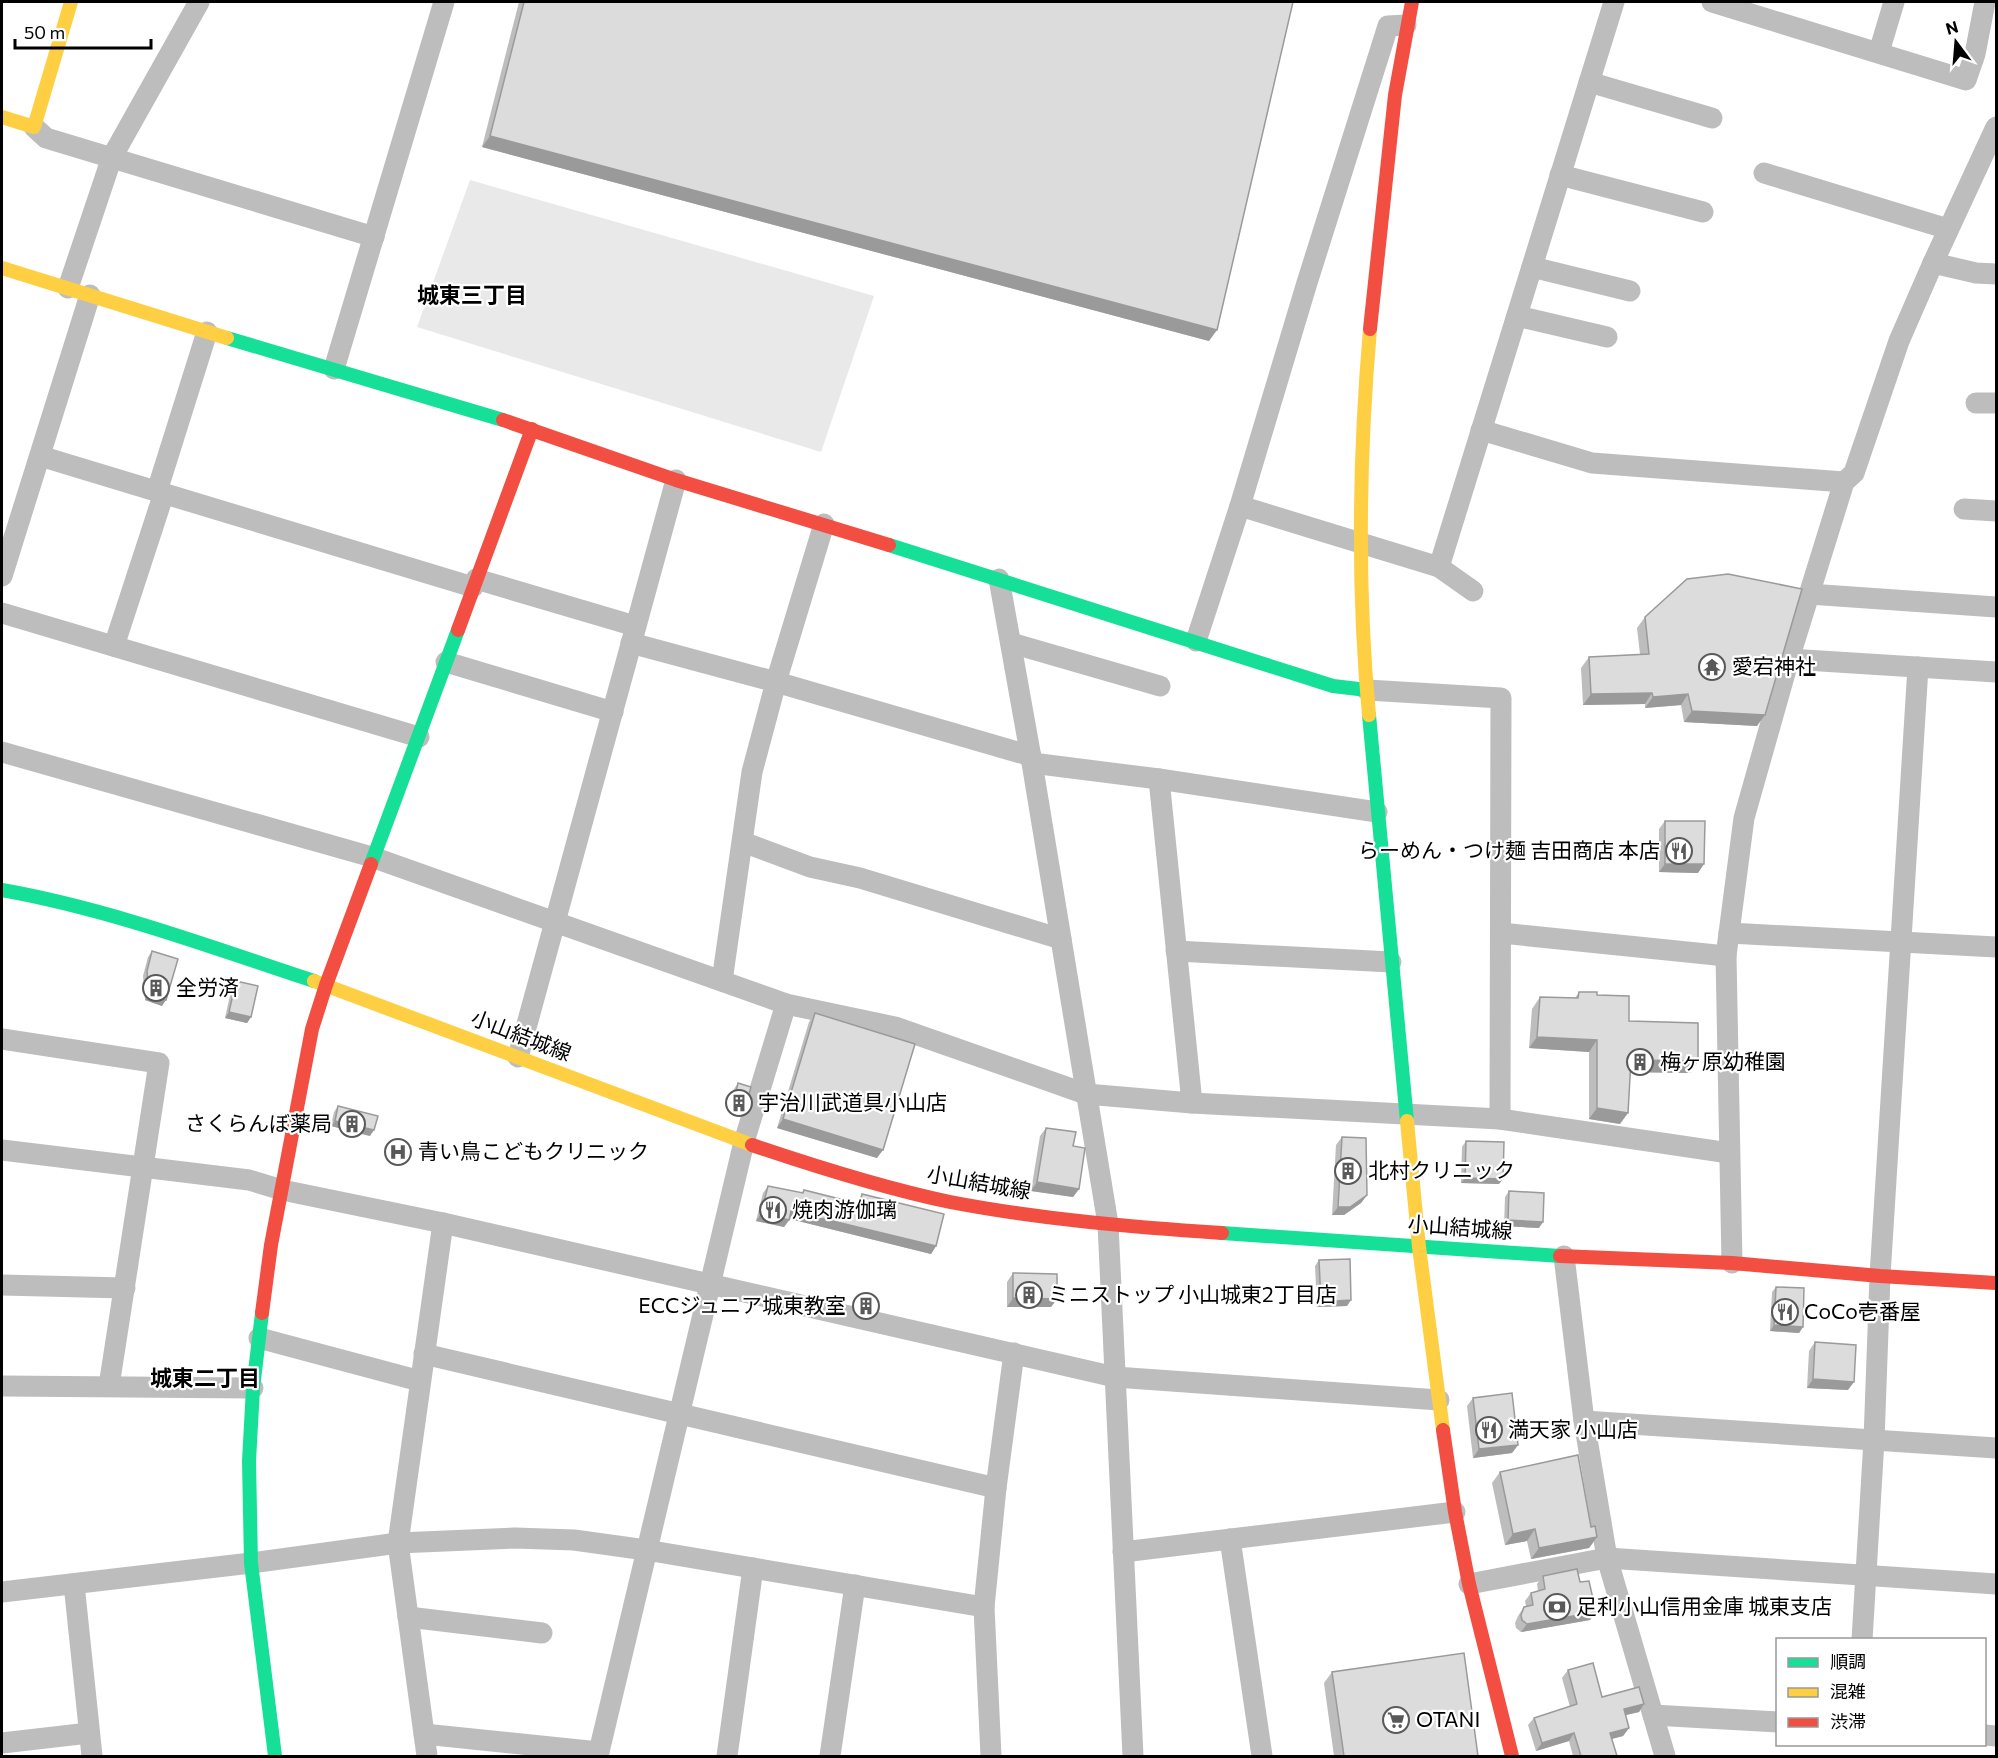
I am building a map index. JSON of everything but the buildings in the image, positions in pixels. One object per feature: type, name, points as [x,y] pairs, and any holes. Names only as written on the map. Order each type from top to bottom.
[{"type":"street","points":[[34,127],[71,2]]},
{"type":"street","points":[[68,288],[112,157],[199,2]]},
{"type":"street","points":[[334,369],[444,2]]},
{"type":"street","points":[[1412,2],[1395,95],[1364,400],[1360,544],[1367,690],[1419,1247],[1439,1400],[1455,1512],[1469,1584],[1512,1756]]},
{"type":"street","points":[[1439,567],[1614,2]]},
{"type":"street","points":[[1712,2],[1966,80],[1975,54],[1985,2]]},
{"type":"street","points":[[1879,52],[1894,2]]},
{"type":"street","points":[[1196,641],[1389,26],[1406,25]]},
{"type":"street","points":[[1589,82],[1712,118]]},
{"type":"street","points":[[2,117],[34,127],[46,138],[374,237]]},
{"type":"street","points":[[1732,1263],[1726,956],[1744,818],[1789,659],[1844,482],[1854,473],[1899,340],[1996,127]]},
{"type":"street","points":[[1764,173],[1948,229]]},
{"type":"street","points":[[1560,175],[1703,212]]},
{"type":"street","points":[[1933,263],[1976,273],[1996,274]]},
{"type":"street","points":[[1532,267],[1630,291]]},
{"type":"street","points":[[2,268],[532,429],[676,480],[824,524],[1333,686],[1501,698],[1500,1119]]},
{"type":"street","points":[[2,576],[90,295]]},
{"type":"street","points":[[1516,316],[1607,337]]},
{"type":"street","points":[[114,645],[207,332]]},
{"type":"street","points":[[275,1756],[251,1563],[249,1461],[253,1388],[271,1245],[312,1029],[372,857],[532,429]]},
{"type":"street","points":[[1481,430],[1592,463],[1844,482]]},
{"type":"street","points":[[40,456],[475,583],[776,682],[1031,759],[1377,812]]},
{"type":"street","points":[[518,1057],[676,480]]},
{"type":"street","points":[[1240,506],[1439,567],[1473,591]]},
{"type":"street","points":[[1964,509],[1996,511]]},
{"type":"street","points":[[722,981],[752,772],[776,682],[824,524]]},
{"type":"street","points":[[999,579],[1108,1224],[1133,1756]]},
{"type":"street","points":[[1809,594],[1996,607]]},
{"type":"street","points":[[2,613],[418,737]]},
{"type":"street","points":[[1011,644],[1160,686]]},
{"type":"street","points":[[1789,659],[1996,672]]},
{"type":"street","points":[[446,662],[613,712]]},
{"type":"street","points":[[1862,1638],[1874,1440],[1880,1276],[1918,667]]},
{"type":"street","points":[[2,752],[372,857],[786,1004],[895,1027],[1086,1094],[1192,1103],[1500,1119],[1729,1153]]},
{"type":"street","points":[[1159,779],[1192,1103]]},
{"type":"street","points":[[743,842],[810,867],[860,878],[1061,939]]},
{"type":"street","name":"小山結城線","points":[[2,890],[35,896],[143,924],[326,986],[744,1142],[820,1168],[947,1201],[1108,1224],[1419,1247],[1732,1263],[1996,1283]]},
{"type":"street","points":[[1501,933],[1726,956]]},
{"type":"street","points":[[1729,933],[1996,947]]},
{"type":"street","points":[[1176,951],[1391,962]]},
{"type":"street","points":[[424,1734],[598,1754],[646,1550],[681,1415],[744,1142],[786,1004]]},
{"type":"street","points":[[2,1039],[159,1063],[110,1386]]},
{"type":"street","points":[[2,1150],[249,1180],[282,1190],[443,1223],[1115,1377],[1439,1400]]},
{"type":"street","points":[[427,1756],[398,1543],[443,1223]]},
{"type":"street","points":[[1564,1256],[1584,1420],[1607,1558],[1665,1756]]},
{"type":"street","points":[[2,1285],[124,1288]]},
{"type":"street","points":[[259,1338],[420,1381]]},
{"type":"street","points":[[991,1756],[984,1607],[996,1488],[1014,1353]]},
{"type":"street","points":[[424,1354],[996,1488]]},
{"type":"street","points":[[2,1386],[253,1388]]},
{"type":"street","points":[[1584,1420],[1996,1448]]},
{"type":"street","points":[[1123,1552],[1455,1512]]},
{"type":"street","points":[[2,1592],[398,1543],[515,1538],[574,1540],[646,1550],[984,1607]]},
{"type":"street","points":[[1230,1539],[1262,1756]]},
{"type":"street","points":[[1469,1584],[1607,1558],[1996,1584]]},
{"type":"street","points":[[727,1756],[753,1568]]},
{"type":"street","points":[[74,1584],[92,1756]]},
{"type":"street","points":[[830,1756],[855,1585]]},
{"type":"street","points":[[408,1617],[542,1633]]},
{"type":"street","points":[[1653,1714],[1776,1722]]},
{"type":"street","points":[[2,1743],[89,1733]]},
{"type":"shaded area","points":[[470,180],[874,296],[821,452],[417,327]]},
{"type":"traffic: fast","points":[[227,338],[503,420]]},
{"type":"traffic: fast","points":[[889,545],[1333,686],[1367,690]]},
{"type":"traffic: fast","points":[[371,864],[458,630]]},
{"type":"traffic: fast","points":[[1369,715],[1407,1121]]},
{"type":"traffic: fast","points":[[2,890],[121,918],[314,981]]},
{"type":"traffic: fast","points":[[1222,1233],[1560,1256]]},
{"type":"traffic: fast","points":[[262,1313],[253,1388],[249,1461],[251,1563],[275,1756]]},
{"type":"traffic: slow","points":[[2,117],[34,127],[71,2]]},
{"type":"traffic: slow","points":[[2,268],[227,338]]},
{"type":"traffic: slow","points":[[1369,715],[1363,619],[1361,522],[1370,329]]},
{"type":"traffic: slow","points":[[314,981],[752,1145]]},
{"type":"traffic: slow","points":[[1407,1121],[1419,1247],[1443,1430]]},
{"type":"traffic: jam","points":[[1370,329],[1395,95],[1412,2]]},
{"type":"traffic: jam","points":[[503,420],[676,480],[889,545]]},
{"type":"traffic: jam","points":[[458,630],[532,429]]},
{"type":"traffic: jam","points":[[262,1313],[271,1245],[312,1029],[371,864]]},
{"type":"traffic: jam","points":[[752,1145],[850,1176],[950,1202],[1085,1222],[1222,1233]]},
{"type":"traffic: jam","points":[[1560,1256],[1732,1263],[1996,1283]]},
{"type":"traffic: jam","points":[[1443,1430],[1455,1512],[1469,1584],[1512,1756]]},
{"type":"place","name":"愛宕神社","points":[[1712,667]]},
{"type":"place","name":"らーめん・つけ麺 吉田商店 本店","points":[[1679,851]]},
{"type":"place","name":"全労済","points":[[156,988]]},
{"type":"place","name":"梅ヶ原幼稚園","points":[[1640,1062]]},
{"type":"place","name":"宇治川武道具小山店","points":[[739,1103]]},
{"type":"place","name":"さくらんぼ薬局","points":[[352,1124]]},
{"type":"place","name":"青い鳥こどもクリニック","points":[[398,1152]]},
{"type":"place","name":"北村クリニック","points":[[1348,1171]]},
{"type":"place","name":"焼肉游伽璃","points":[[773,1210]]},
{"type":"place","name":"ミニストップ 小山城東2丁目店","points":[[1029,1295]]},
{"type":"place","name":"ECCジュニア城東教室","points":[[866,1306]]},
{"type":"place","name":"CoCo壱番屋","points":[[1785,1312]]},
{"type":"place","name":"満天家 小山店","points":[[1489,1430]]},
{"type":"place","name":"足利小山信用金庫 城東支店","points":[[1557,1607]]},
{"type":"place","name":"OTANI","points":[[1396,1720]]},
{"type":"district","name":"城東三丁目","points":[[472,295]]},
{"type":"district","name":"城東二丁目","points":[[205,1378]]}]
